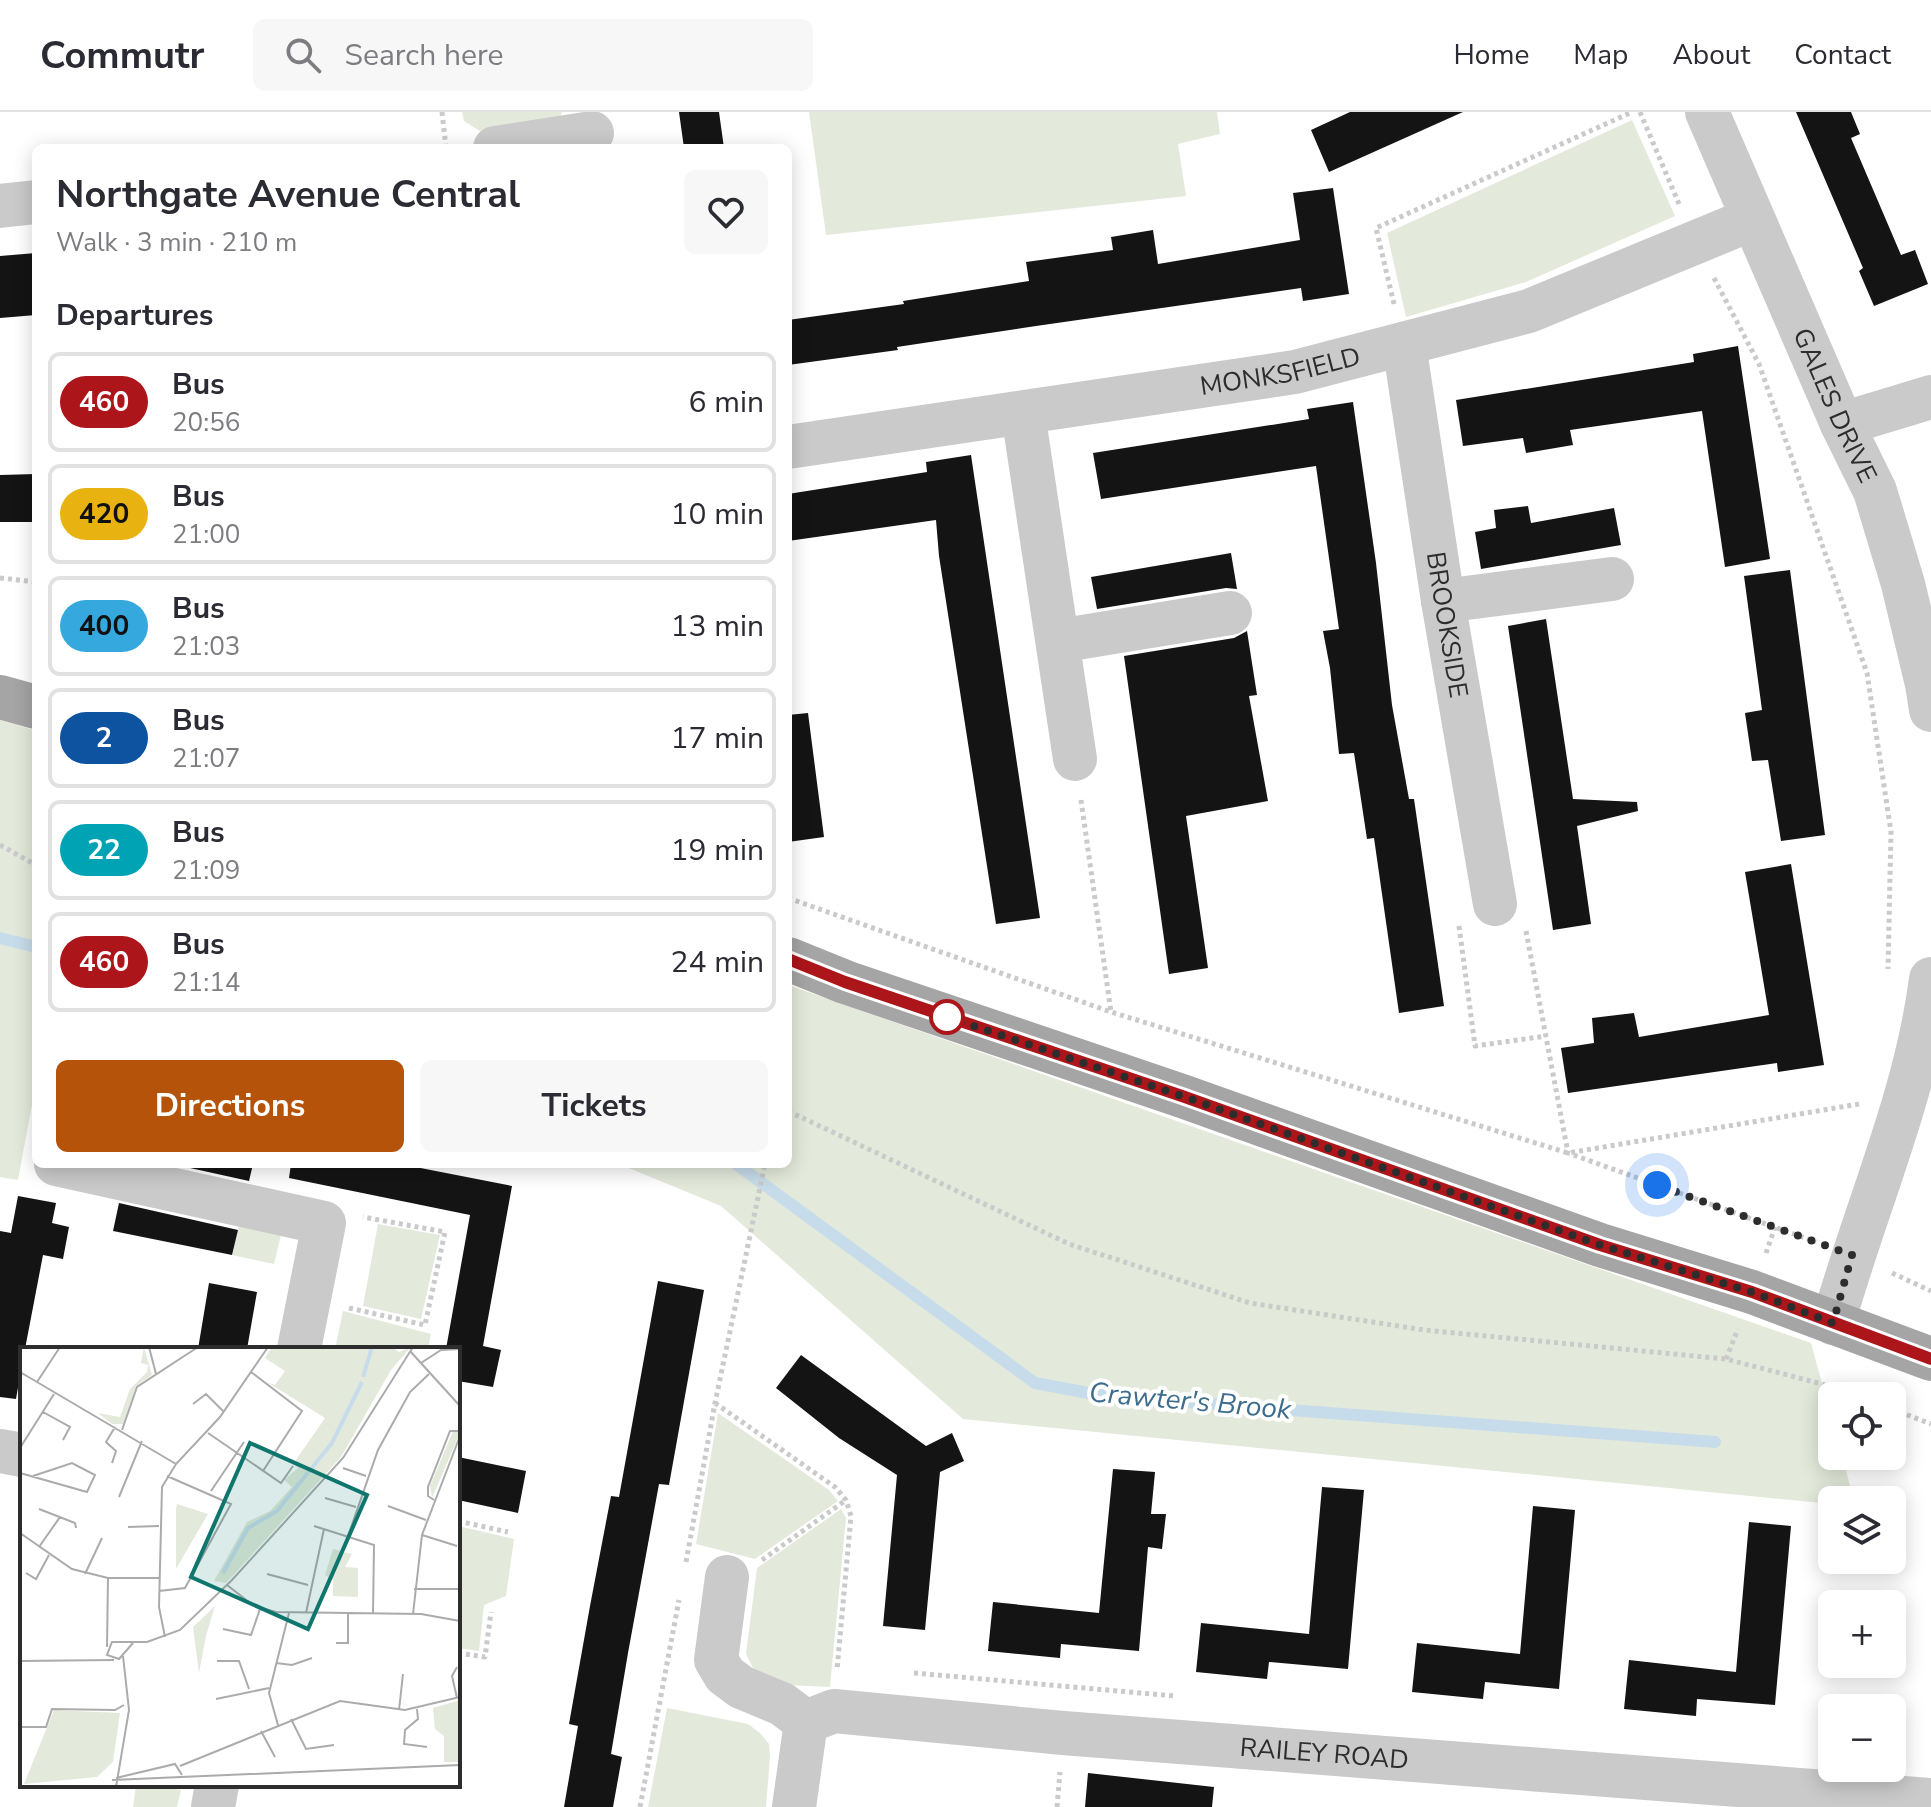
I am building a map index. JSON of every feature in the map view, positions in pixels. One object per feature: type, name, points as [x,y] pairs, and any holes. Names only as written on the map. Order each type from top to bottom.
[{"type":"main road","points":[[0,697],[32,706]]},
{"type":"main road","points":[[792,961],[845,982],[1182,1096],[1600,1245],[1752,1292],[1931,1359]]},
{"type":"street","name":"GALES DRIVE","points":[[1707,112],[1842,424],[1875,491],[1903,584],[1931,710]]},
{"type":"street","points":[[518,144],[592,131]]},
{"type":"street","points":[[0,206],[32,202]]},
{"type":"street","name":"MONKSFIELD","points":[[792,446],[1295,372],[1529,311],[1752,219]]},
{"type":"street","name":"BROOKSIDE","points":[[1404,344],[1443,601],[1495,904]]},
{"type":"street","points":[[1842,424],[1931,397]]},
{"type":"street","points":[[1023,413],[1075,759]]},
{"type":"street","points":[[1443,601],[1612,579]]},
{"type":"street","points":[[1058,641],[1230,613]]},
{"type":"street","points":[[1833,1323],[1832,1248],[1875,1193],[1926,1018],[1931,979]]},
{"type":"street","points":[[74,1168],[324,1223],[299,1347]]},
{"type":"street","points":[[0,1451],[20,1455]]},
{"type":"street","points":[[729,1564],[716,1660],[725,1675],[741,1687],[820,1716],[794,1807]]},
{"type":"street","name":"RAILEY ROAD","points":[[820,1716],[1931,1800]]},
{"type":"street","points":[[213,1807],[217,1787]]},
{"type":"path","points":[[442,112],[446,144]]},
{"type":"path","points":[[1404,344],[1376,228],[1632,112]]},
{"type":"path","points":[[1640,112],[1695,242],[1759,364],[1867,673],[1891,832],[1888,971]]},
{"type":"path","points":[[0,578],[32,582]]},
{"type":"path","points":[[1075,759],[1111,1012]]},
{"type":"path","points":[[0,845],[32,863]]},
{"type":"path","points":[[792,899],[1111,1012],[1568,1153],[1832,1248],[1931,1291]]},
{"type":"path","points":[[1546,1036],[1475,1046],[1457,910],[1521,902],[1568,1153]]},
{"type":"path","points":[[1568,1153],[1904,1096]]},
{"type":"path","points":[[792,1113],[1069,1244],[1250,1303],[1424,1330],[1726,1359],[1818,1383]]},
{"type":"path","points":[[686,1563],[715,1403],[764,1168]]},
{"type":"path","points":[[308,1305],[338,1306],[425,1325],[445,1232],[347,1214],[324,1223]]},
{"type":"path","points":[[1818,1226],[1832,1248]]},
{"type":"path","points":[[715,1403],[835,1487],[846,1500],[851,1516],[820,1716]]},
{"type":"path","points":[[1906,1414],[1931,1424]]},
{"type":"path","points":[[688,1547],[729,1564],[846,1500]]},
{"type":"path","points":[[460,1521],[508,1532]]},
{"type":"path","points":[[640,1807],[680,1593]]},
{"type":"path","points":[[460,1653],[485,1657],[491,1612]]},
{"type":"green space","points":[[462,112],[562,112],[558,123],[488,136],[464,121]]},
{"type":"green space","points":[[809,112],[1217,112],[1220,134],[1178,144],[1186,196],[826,235]]},
{"type":"green space","points":[[1632,120],[1675,216],[1526,282],[1406,317],[1387,233]]},
{"type":"green space","points":[[0,719],[32,730],[32,1104],[18,1180],[0,1177]]},
{"type":"green space","points":[[792,986],[1811,1343],[1822,1382],[1818,1382],[1818,1470],[1846,1470],[1850,1486],[1818,1486],[1818,1503],[963,1419],[721,1206],[629,1168],[792,1168]]},
{"type":"green space","points":[[378,1224],[440,1235],[421,1319],[363,1306]]},
{"type":"green space","points":[[239,1225],[282,1231],[274,1264],[232,1255]]},
{"type":"green space","points":[[343,1311],[431,1334],[428,1347],[335,1347]]},
{"type":"green space","points":[[718,1413],[829,1490],[838,1501],[755,1559],[696,1544]]},
{"type":"green space","points":[[841,1509],[846,1518],[830,1687],[786,1685],[754,1670],[746,1654],[757,1568]]},
{"type":"green space","points":[[460,1526],[514,1539],[506,1596],[484,1605],[479,1651],[460,1648]]},
{"type":"green space","points":[[667,1708],[748,1724],[760,1733],[769,1744],[770,1756],[766,1807],[648,1807]]},
{"type":"green space","points":[[136,1787],[181,1790],[177,1807],[133,1807]]},
{"type":"building","points":[[679,112],[719,112],[723,144],[683,144]]},
{"type":"building","points":[[1350,112],[1463,112],[1329,172],[1311,130]]},
{"type":"building","points":[[1796,112],[1851,112],[1860,134],[1851,138],[1901,255],[1915,250],[1928,284],[1874,306],[1859,271],[1863,268]]},
{"type":"building","points":[[1333,188],[1349,294],[1303,301],[1301,288],[792,364],[792,319],[904,304],[903,301],[1029,281],[1026,262],[1113,250],[1111,237],[1153,230],[1158,264],[1300,240],[1293,193]]},
{"type":"building","points":[[32,253],[32,315],[0,318],[0,256]]},
{"type":"building","points":[[1738,346],[1770,559],[1725,567],[1702,411],[1570,430],[1573,445],[1526,453],[1523,438],[1463,446],[1456,400],[1694,362],[1693,354]]},
{"type":"building","points":[[1353,402],[1392,705],[1409,799],[1414,799],[1444,1006],[1399,1013],[1374,838],[1367,839],[1354,753],[1339,754],[1323,631],[1339,629],[1316,466],[1101,499],[1093,453],[1309,419],[1307,409]]},
{"type":"building","points":[[971,455],[1040,918],[996,924],[936,520],[792,540],[792,493],[927,472],[926,462]]},
{"type":"building","points":[[32,474],[32,522],[0,522],[0,475]]},
{"type":"building","points":[[1528,506],[1531,523],[1614,508],[1621,545],[1481,569],[1475,532],[1496,528],[1494,510]]},
{"type":"building","points":[[1231,553],[1237,589],[1226,588],[1097,609],[1091,577]]},
{"type":"building","points":[[1790,570],[1825,835],[1781,841],[1768,760],[1752,761],[1745,713],[1762,710],[1744,576]]},
{"type":"building","points":[[1546,619],[1573,799],[1637,802],[1638,811],[1577,826],[1591,924],[1553,930],[1508,626]]},
{"type":"building","points":[[1247,631],[1257,695],[1249,696],[1268,801],[1186,816],[1208,968],[1169,974],[1124,656],[1234,638]]},
{"type":"building","points":[[808,713],[824,837],[792,841],[792,715]]},
{"type":"building","points":[[1791,864],[1824,1065],[1778,1072],[1777,1063],[1568,1093],[1561,1048],[1594,1043],[1592,1018],[1634,1013],[1639,1037],[1769,1015],[1745,872]]},
{"type":"building","points":[[190,1168],[252,1168],[249,1181]]},
{"type":"building","points":[[290,1168],[420,1168],[512,1186],[483,1346],[501,1350],[493,1387],[460,1381],[460,1347],[446,1347],[470,1215],[289,1178]]},
{"type":"building","points":[[18,1196],[56,1203],[52,1223],[69,1227],[63,1259],[43,1255],[25,1347],[20,1347],[16,1399],[0,1397],[0,1231],[11,1233]]},
{"type":"building","points":[[119,1203],[238,1230],[232,1255],[113,1231]]},
{"type":"building","points":[[658,1281],[704,1290],[669,1485],[659,1484],[628,1653],[611,1754],[622,1757],[613,1807],[564,1807],[578,1726],[569,1724],[590,1606],[611,1496],[619,1497]]},
{"type":"building","points":[[209,1283],[257,1292],[247,1347],[198,1347]]},
{"type":"building","points":[[801,1355],[926,1446],[952,1433],[964,1461],[940,1472],[925,1630],[883,1626],[897,1475],[839,1438],[776,1388]]},
{"type":"building","points":[[460,1457],[526,1471],[518,1513],[460,1500]]},
{"type":"building","points":[[1113,1469],[1155,1472],[1151,1514],[1166,1514],[1162,1549],[1148,1547],[1139,1651],[1061,1644],[1060,1658],[988,1651],[993,1602],[1099,1613]]},
{"type":"building","points":[[1322,1487],[1364,1490],[1348,1669],[1269,1662],[1267,1679],[1196,1672],[1201,1623],[1309,1634]]},
{"type":"building","points":[[1533,1506],[1575,1510],[1559,1689],[1485,1682],[1483,1699],[1412,1692],[1417,1643],[1520,1654]]},
{"type":"building","points":[[1749,1522],[1791,1526],[1775,1705],[1697,1699],[1696,1716],[1624,1709],[1629,1660],[1736,1672]]},
{"type":"building","points":[[1088,1773],[1214,1787],[1212,1807],[1085,1807]]},
{"type":"waterway","name":"Crawter's Brook","points":[[0,938],[32,946]]},
{"type":"waterway","name":"Crawter's Brook","points":[[741,1168],[1035,1383],[1105,1396],[1715,1442]]},
{"type":"bus line","name":"460","points":[[792,961],[845,982],[1182,1096],[1600,1245],[1752,1292],[1931,1359]]},
{"type":"route","points":[[947,1017],[1182,1096],[1600,1245],[1752,1292],[1833,1323],[1852,1255],[1657,1185]]}]
